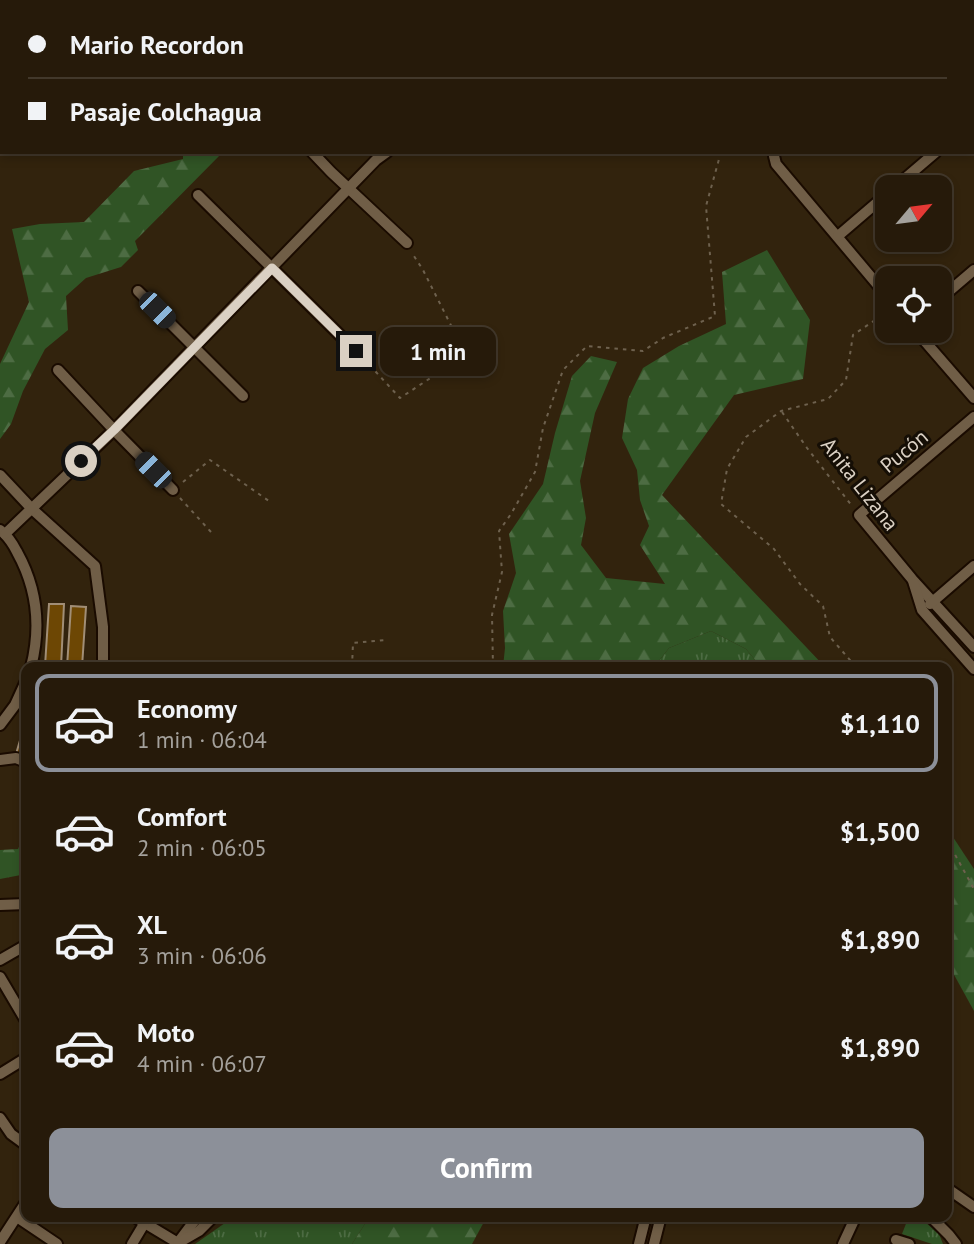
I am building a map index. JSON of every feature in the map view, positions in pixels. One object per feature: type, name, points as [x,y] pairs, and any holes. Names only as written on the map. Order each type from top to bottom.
[{"type":"street","points":[[314,154],[407,243]]},
{"type":"street","points":[[33,662],[37,636],[32,590],[22,561],[2,533],[114,430],[384,154]]},
{"type":"street","points":[[774,154],[776,164],[875,281]]},
{"type":"street","points":[[909,175],[934,154]]},
{"type":"street","points":[[198,195],[356,351]]},
{"type":"street","points":[[838,236],[875,204]]},
{"type":"street","points":[[952,289],[974,270]]},
{"type":"street","points":[[138,291],[243,396]]},
{"type":"street","points":[[926,343],[974,398]]},
{"type":"street","points":[[58,370],[173,490]]},
{"type":"street","name":"Pucón","points":[[859,515],[974,417]]},
{"type":"street","points":[[0,475],[31,508],[95,566],[103,627],[103,662]]},
{"type":"street","name":"Anita Lizana","points":[[859,515],[974,647]]},
{"type":"street","points":[[922,610],[974,566]]},
{"type":"street","name":"Anita Lizana","points":[[912,579],[922,610],[974,669]]},
{"type":"street","points":[[0,725],[21,692]]},
{"type":"street","points":[[0,760],[21,760]]},
{"type":"street","points":[[0,905],[21,904]]},
{"type":"street","points":[[0,960],[21,948]]},
{"type":"street","points":[[0,977],[21,1013]]},
{"type":"street","points":[[0,1074],[21,1061]]},
{"type":"street","points":[[0,1118],[11,1134],[21,1141]]},
{"type":"street","points":[[952,1192],[974,1206]]},
{"type":"street","points":[[0,1241],[21,1210]]},
{"type":"street","points":[[17,1217],[21,1220]]},
{"type":"street","points":[[24,1222],[57,1244]]},
{"type":"street","points":[[141,1222],[178,1242]]},
{"type":"street","points":[[178,1242],[193,1222]]},
{"type":"street","points":[[178,1242],[199,1231],[208,1222]]},
{"type":"street","points":[[639,1244],[644,1222]]},
{"type":"street","points":[[654,1244],[660,1222]]},
{"type":"street","points":[[843,1244],[853,1222]]},
{"type":"street","points":[[936,1222],[956,1244]]},
{"type":"street","points":[[132,1244],[144,1224]]},
{"type":"street","points":[[896,1240],[909,1244]]},
{"type":"path","points":[[492,662],[492,615],[502,572],[499,531],[535,472],[542,428],[563,370],[587,346],[643,351],[663,338],[715,316],[706,206],[719,154]]},
{"type":"path","points":[[356,351],[400,398],[432,377],[469,361],[407,243]]},
{"type":"path","points":[[852,662],[830,637],[823,606],[800,584],[774,549],[721,504],[727,470],[746,437],[781,411],[828,398],[846,380],[853,335],[875,320]]},
{"type":"path","name":"Anita Lizana","points":[[781,411],[859,515]]},
{"type":"path","points":[[211,532],[173,490],[210,460],[269,501]]},
{"type":"path","points":[[352,662],[353,643],[385,640]]},
{"type":"path","points":[[952,849],[974,889]]},
{"type":"green space","points":[[183,154],[221,154],[135,241],[138,250],[121,267],[86,278],[66,296],[68,330],[45,349],[23,391],[11,424],[0,439],[0,364],[29,302],[12,229],[40,224],[84,222],[134,171],[183,159]]},
{"type":"green space","points":[[767,250],[810,320],[803,379],[734,395],[662,495],[820,662],[757,662],[746,649],[711,631],[669,648],[658,662],[504,662],[503,611],[516,573],[509,534],[543,484],[572,376],[591,356],[617,362],[595,413],[580,481],[586,518],[581,545],[606,578],[665,584],[640,545],[649,526],[640,500],[637,470],[622,438],[628,399],[643,368],[679,346],[726,324],[722,272]]},
{"type":"green space","points":[[711,631],[746,649],[757,662],[658,662],[669,648]]},
{"type":"green space","points":[[952,836],[974,869],[974,1011],[952,971]]},
{"type":"green space","points":[[21,842],[21,875],[0,879],[0,850],[18,849]]},
{"type":"green space","points":[[226,1222],[366,1222],[352,1244],[195,1244]]},
{"type":"green space","points":[[366,1222],[484,1222],[472,1244],[352,1244]]},
{"type":"green space","points":[[907,1222],[925,1222],[939,1234],[943,1244],[932,1244],[902,1234]]},
{"type":"building","points":[[49,604],[64,604],[61,662],[45,662]]},
{"type":"building","points":[[71,606],[86,607],[82,662],[67,662]]},
{"type":"building","points":[[21,737],[21,756],[16,754]]},
{"type":"route","points":[[81,461],[272,268],[356,351]]}]
